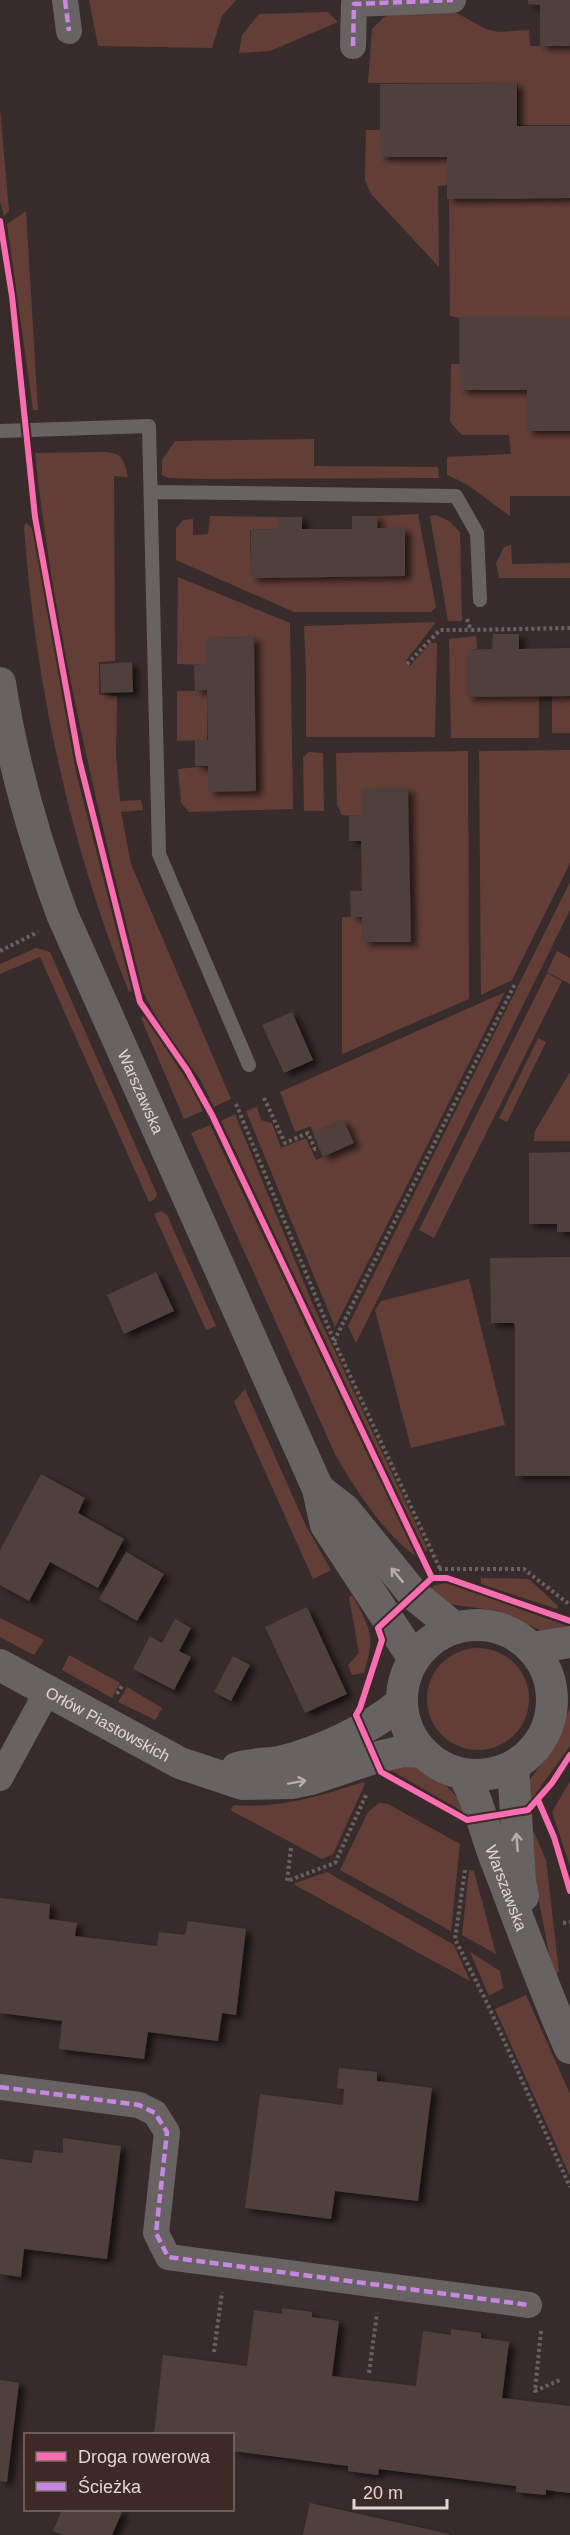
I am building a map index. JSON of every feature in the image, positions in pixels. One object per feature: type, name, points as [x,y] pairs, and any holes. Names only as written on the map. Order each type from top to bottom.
[{"type":"street","points":[[65,0],[69,31]]},
{"type":"street","points":[[353,46],[354,4],[453,0]]},
{"type":"street","name":"Warszawska","points":[[0,683],[14,762],[30,822],[62,914],[318,1489],[326,1525],[414,1659]]},
{"type":"street","name":"Warszawska","points":[[318,1489],[345,1510],[421,1582],[455,1628]]},
{"type":"street","points":[[476,1625],[496,1627],[515,1635],[531,1648],[543,1664],[550,1683],[561,1693],[541,1739],[529,1754],[513,1766],[489,1774],[463,1774],[441,1766],[422,1752],[412,1738],[405,1721],[401,1703],[406,1673],[414,1659],[431,1640],[455,1628],[476,1625]]},
{"type":"street","points":[[531,1648],[570,1642]]},
{"type":"street","name":"Orłów Piastowskich","points":[[0,1665],[180,1763],[219,1774],[243,1784],[291,1783],[403,1751],[422,1752]]},
{"type":"street","points":[[0,1778],[48,1690]]},
{"type":"street","points":[[219,1774],[243,1766],[279,1762],[313,1751],[362,1728],[389,1713],[401,1703]]},
{"type":"street","name":"Warszawska","points":[[513,1766],[520,1882],[550,2002]]},
{"type":"street","name":"Warszawska","points":[[463,1774],[471,1786],[550,2002],[570,2048]]},
{"type":"street","points":[[0,2087],[139,2105],[156,2113],[167,2132],[156,2233],[168,2257],[529,2305]]},
{"type":"lane","points":[[0,431],[149,426],[159,854],[249,1065]]},
{"type":"lane","points":[[152,492],[456,496],[477,533],[480,600]]},
{"type":"path","points":[[407,664],[440,630],[471,630]]},
{"type":"path","points":[[0,951],[30,937]]},
{"type":"path","points":[[334,1341],[515,984]]},
{"type":"path","points":[[264,1098],[285,1143],[308,1132],[315,1149],[319,1148]]},
{"type":"path","points":[[236,1104],[334,1341],[440,1569]]},
{"type":"path","points":[[421,1582],[440,1569],[524,1569],[570,1605]]},
{"type":"path","points":[[291,1848],[287,1881],[335,1863],[368,1789]]},
{"type":"path","points":[[465,1869],[455,1938],[488,2005],[570,2187]]},
{"type":"path","points":[[563,1923],[570,1922]]},
{"type":"path","points":[[214,2352],[225,2265]]},
{"type":"path","points":[[369,2373],[381,2286]]},
{"type":"path","points":[[541,2331],[535,2391],[562,2379]]},
{"type":"shaded area","points":[[89,0],[236,0],[222,16],[212,48],[98,46]]},
{"type":"shaded area","points":[[409,9],[453,11],[486,29],[498,32],[529,30],[530,46],[570,46],[570,125],[518,125],[518,83],[368,83],[372,29],[384,17]]},
{"type":"shaded area","points":[[328,12],[338,22],[270,51],[239,53],[242,35],[259,14]]},
{"type":"shaded area","points":[[0,108],[9,211],[4,216],[0,201]]},
{"type":"shaded area","points":[[366,130],[382,130],[449,157],[449,185],[438,186],[439,267],[371,194],[365,180]]},
{"type":"shaded area","points":[[449,197],[570,198],[570,318],[460,318],[450,316]]},
{"type":"shaded area","points":[[26,211],[38,410],[33,410],[7,224]]},
{"type":"shaded area","points":[[451,364],[460,364],[460,390],[529,390],[570,430],[570,496],[510,496],[510,516],[472,488],[447,475],[447,457],[511,454],[509,435],[462,435],[450,422]]},
{"type":"shaded area","points":[[314,439],[314,466],[438,467],[439,478],[203,479],[169,478],[162,475],[162,460],[175,441]]},
{"type":"shaded area","points":[[104,452],[122,458],[128,477],[114,476],[115,661],[99,662],[99,695],[117,696],[116,755],[120,801],[141,800],[143,810],[121,812],[131,864],[231,1099],[214,1107],[200,1079],[158,1021],[143,992],[80,724],[54,589],[35,453]]},
{"type":"shaded area","points":[[418,514],[436,607],[431,612],[294,612],[176,560],[176,528],[183,520],[193,519],[193,535],[208,534],[210,516],[277,517],[277,529],[250,530],[251,577],[405,576],[405,528],[377,528],[378,516]]},
{"type":"shaded area","points":[[436,515],[449,521],[460,532],[462,621],[448,621],[430,516]]},
{"type":"shaded area","points":[[26,523],[32,528],[35,541],[76,772],[132,991],[129,992],[89,879],[58,763],[46,704],[29,585],[24,526]]},
{"type":"shaded area","points":[[511,545],[512,564],[570,563],[570,578],[499,578],[496,563],[504,547]]},
{"type":"shaded area","points":[[178,577],[290,623],[293,809],[189,812],[181,803],[178,769],[208,766],[208,792],[256,791],[254,637],[206,638],[206,665],[177,664]]},
{"type":"shaded area","points":[[436,622],[405,662],[410,666],[430,643],[437,643],[435,737],[306,737],[304,626]]},
{"type":"shaded area","points":[[476,636],[477,649],[467,650],[468,697],[539,696],[539,738],[451,738],[449,639]]},
{"type":"shaded area","points":[[177,691],[207,691],[207,740],[177,741]]},
{"type":"shaded area","points":[[552,696],[570,696],[570,733],[552,733]]},
{"type":"shaded area","points":[[570,750],[570,863],[512,980],[481,995],[479,751]]},
{"type":"shaded area","points":[[468,751],[469,999],[342,1054],[342,917],[362,917],[363,942],[411,942],[408,788],[361,789],[361,816],[342,815],[337,805],[336,753]]},
{"type":"shaded area","points":[[309,752],[323,753],[324,811],[304,811],[303,757]]},
{"type":"shaded area","points":[[570,882],[570,910],[356,1343],[348,1326]]},
{"type":"shaded area","points":[[36,948],[50,952],[157,1194],[155,1199],[149,1202],[40,957],[0,974],[0,964]]},
{"type":"shaded area","points":[[557,951],[570,958],[570,984],[547,972]]},
{"type":"shaded area","points":[[547,973],[562,981],[434,1238],[419,1230]]},
{"type":"shaded area","points":[[505,992],[335,1327],[246,1111],[257,1107],[261,1120],[272,1123],[281,1148],[306,1138],[316,1160],[353,1144],[343,1119],[313,1133],[311,1126],[295,1132],[280,1092]]},
{"type":"shaded area","points":[[144,1016],[192,1088],[203,1111],[184,1119],[141,1018]]},
{"type":"shaded area","points":[[538,1038],[546,1042],[507,1122],[499,1118]]},
{"type":"shaded area","points":[[570,1072],[570,1141],[534,1141],[535,1131]]},
{"type":"shaded area","points":[[235,1114],[314,1307],[428,1550],[425,1551],[221,1121]]},
{"type":"shaded area","points":[[210,1125],[416,1556],[382,1524],[360,1495],[335,1454],[191,1133]]},
{"type":"shaded area","points":[[161,1211],[167,1215],[216,1326],[206,1330],[154,1214]]},
{"type":"shaded area","points":[[469,1279],[505,1425],[411,1448],[375,1310],[381,1301]]},
{"type":"shaded area","points":[[245,1389],[306,1526],[331,1570],[313,1579],[234,1402]]},
{"type":"shaded area","points":[[481,1578],[529,1579],[558,1606],[557,1609],[481,1584]]},
{"type":"shaded area","points":[[447,1583],[570,1627],[542,1631],[498,1611],[449,1604],[428,1590],[435,1585]]},
{"type":"shaded area","points":[[352,1595],[367,1624],[370,1649],[364,1673],[352,1675],[348,1665],[359,1653],[349,1597]]},
{"type":"shaded area","points":[[0,1618],[44,1640],[34,1655],[0,1637]]},
{"type":"shaded area","points":[[478,1648],[498,1652],[514,1663],[525,1679],[529,1699],[525,1719],[514,1735],[498,1746],[478,1750],[458,1746],[442,1735],[431,1719],[427,1699],[431,1679],[442,1663],[458,1652]]},
{"type":"shaded area","points":[[69,1655],[120,1683],[112,1698],[62,1670]]},
{"type":"shaded area","points":[[127,1687],[162,1708],[155,1720],[118,1702]]},
{"type":"shaded area","points":[[570,1707],[570,1746],[531,1800],[528,1782],[555,1746]]},
{"type":"shaded area","points":[[416,1766],[446,1786],[458,1798],[467,1814],[385,1767]]},
{"type":"shaded area","points":[[570,1781],[570,1866],[552,1812]]},
{"type":"shaded area","points":[[363,1782],[365,1784],[333,1854],[322,1859],[232,1811],[231,1808],[234,1805],[267,1805],[299,1800]]},
{"type":"shaded area","points":[[379,1803],[388,1804],[460,1844],[451,1931],[340,1870],[368,1812]]},
{"type":"shaded area","points":[[534,1832],[546,1860],[559,1972],[553,1975],[526,1833]]},
{"type":"shaded area","points":[[469,1870],[474,1871],[496,1954],[462,1935]]},
{"type":"shaded area","points":[[327,1872],[454,1945],[470,1981],[293,1884]]},
{"type":"shaded area","points":[[470,1952],[500,1971],[503,1988],[489,1996]]},
{"type":"shaded area","points":[[526,1995],[570,2094],[570,2176],[495,2009]]},
{"type":"building","points":[[528,0],[570,0],[570,46],[540,46],[540,5],[528,4]]},
{"type":"building","points":[[517,83],[517,126],[570,126],[570,198],[447,199],[447,157],[380,157],[380,84]]},
{"type":"building","points":[[459,317],[570,318],[570,431],[527,431],[527,390],[460,390]]},
{"type":"building","points":[[352,516],[378,516],[377,528],[405,528],[405,576],[251,578],[251,530],[277,529],[277,517],[302,517],[302,529],[352,529]]},
{"type":"building","points":[[493,634],[519,634],[519,649],[570,648],[570,696],[467,697],[467,650],[492,649]]},
{"type":"building","points":[[254,637],[256,791],[208,792],[208,766],[195,766],[195,740],[208,740],[207,690],[195,691],[194,665],[206,665],[206,638]]},
{"type":"building","points":[[132,662],[133,692],[101,693],[100,664]]},
{"type":"building","points":[[361,788],[408,788],[411,942],[363,942],[362,917],[351,917],[350,891],[362,891],[361,841],[349,841],[349,816],[361,816]]},
{"type":"building","points":[[292,1012],[313,1060],[284,1073],[262,1025]]},
{"type":"building","points":[[343,1119],[354,1143],[323,1157],[313,1133]]},
{"type":"building","points":[[570,1152],[570,1232],[557,1232],[557,1224],[529,1224],[529,1153]]},
{"type":"building","points":[[570,1257],[570,1476],[515,1476],[515,1328],[514,1323],[491,1323],[490,1258]]},
{"type":"building","points":[[156,1272],[174,1311],[124,1334],[107,1295]]},
{"type":"building","points":[[41,1474],[85,1498],[78,1513],[124,1539],[98,1588],[50,1562],[29,1601],[0,1585],[0,1550]]},
{"type":"building","points":[[126,1552],[164,1574],[137,1621],[99,1599]]},
{"type":"building","points":[[307,1607],[347,1694],[305,1713],[265,1627]]},
{"type":"building","points":[[175,1619],[191,1628],[179,1651],[191,1657],[174,1690],[133,1669],[150,1636],[162,1643]]},
{"type":"building","points":[[233,1656],[250,1665],[231,1701],[214,1692]]},
{"type":"building","points":[[0,1898],[50,1904],[49,1919],[77,1923],[75,1936],[157,1946],[159,1932],[185,1935],[188,1921],[246,1929],[236,2015],[222,2013],[218,2041],[148,2032],[144,2059],[59,2049],[62,2021],[0,2013]]},
{"type":"building","points":[[339,2068],[377,2072],[377,2081],[432,2088],[418,2201],[335,2191],[331,2219],[245,2208],[260,2094],[343,2105],[344,2089],[337,2088]]},
{"type":"building","points":[[63,2138],[121,2146],[107,2259],[24,2249],[21,2277],[0,2274],[0,2159],[32,2163],[34,2150],[63,2153]]},
{"type":"building","points":[[282,2308],[312,2312],[312,2317],[339,2321],[332,2376],[416,2386],[423,2331],[451,2335],[451,2329],[481,2333],[481,2338],[509,2342],[502,2398],[570,2406],[570,2493],[546,2490],[546,2495],[516,2492],[516,2486],[379,2469],[378,2475],[348,2471],[348,2466],[234,2451],[234,2433],[154,2433],[163,2355],[247,2366],[254,2310],[282,2314]]},
{"type":"building","points":[[0,2380],[19,2383],[7,2482],[0,2481]]},
{"type":"building","points":[[310,2503],[449,2534],[449,2535],[303,2535]]},
{"type":"building","points":[[62,2511],[123,2511],[112,2535],[63,2535],[53,2531]]},
{"type":"marked path","points":[[65,0],[69,31]]},
{"type":"marked path","points":[[353,46],[354,4],[453,0]]},
{"type":"marked path","points":[[0,2087],[139,2105],[155,2113],[167,2132],[156,2233],[168,2257],[529,2305]]},
{"type":"cycle path","points":[[0,221],[12,296],[35,517],[79,759],[140,1002],[187,1070],[212,1115],[432,1578]]},
{"type":"cycle path","points":[[570,1621],[447,1578],[432,1578],[378,1628],[382,1640],[356,1715],[381,1772],[467,1820],[528,1810],[552,1783],[570,1755]]},
{"type":"cycle path","points":[[538,1800],[554,1837],[570,1891]]}]
